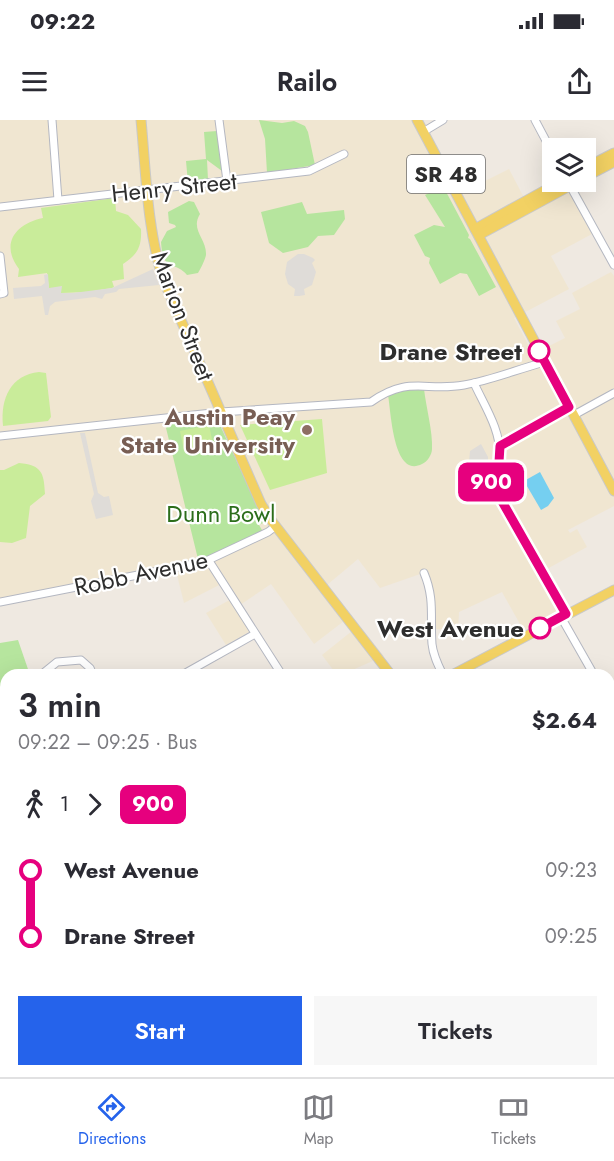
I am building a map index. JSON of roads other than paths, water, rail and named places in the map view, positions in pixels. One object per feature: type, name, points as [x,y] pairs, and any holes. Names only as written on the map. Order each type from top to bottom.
[{"type":"main road","name":"Marion Street","points":[[141,120],[152,235],[163,279],[261,504],[387,669]]},
{"type":"main road","name":"SR 48","points":[[417,120],[477,232]]},
{"type":"main road","points":[[596,162],[614,153]]},
{"type":"main road","points":[[596,171],[614,162]]},
{"type":"main road","points":[[477,232],[543,192]]},
{"type":"main road","points":[[477,232],[555,192]]},
{"type":"main road","points":[[477,232],[614,491]]},
{"type":"main road","points":[[463,669],[614,590]]},
{"type":"street","points":[[52,120],[58,200]]},
{"type":"street","points":[[219,120],[227,181]]},
{"type":"street","points":[[423,132],[443,120]]},
{"type":"street","points":[[535,120],[545,138]]},
{"type":"street","name":"Henry Street","points":[[0,207],[309,171],[344,154]]},
{"type":"street","points":[[577,192],[614,266]]},
{"type":"street","points":[[0,256],[2,294]]},
{"type":"street","points":[[0,436],[221,412],[371,402],[400,387],[418,385],[443,388],[474,383],[545,362]]},
{"type":"street","points":[[474,383],[498,434],[499,462],[491,485],[564,615],[591,669]]},
{"type":"street","points":[[500,446],[571,411],[614,393]]},
{"type":"street","name":"Robb Avenue","points":[[0,602],[209,561],[276,526]]},
{"type":"street","points":[[209,561],[278,669]]},
{"type":"street","points":[[424,573],[433,608],[432,645],[441,669]]},
{"type":"street","points":[[194,669],[255,634]]},
{"type":"street","points":[[48,669],[57,662],[81,660],[90,669]]},
{"type":"water","points":[[540,472],[554,498],[548,506],[541,510],[524,481]]},
{"type":"place","name":"Drane Street","points":[[539,351]]},
{"type":"place","name":"Austin Peay State University","points":[[307,430]]},
{"type":"place","name":"West Avenue","points":[[540,628]]},
{"type":"park label","name":"Dunn Bowl","points":[[221,513]]}]
